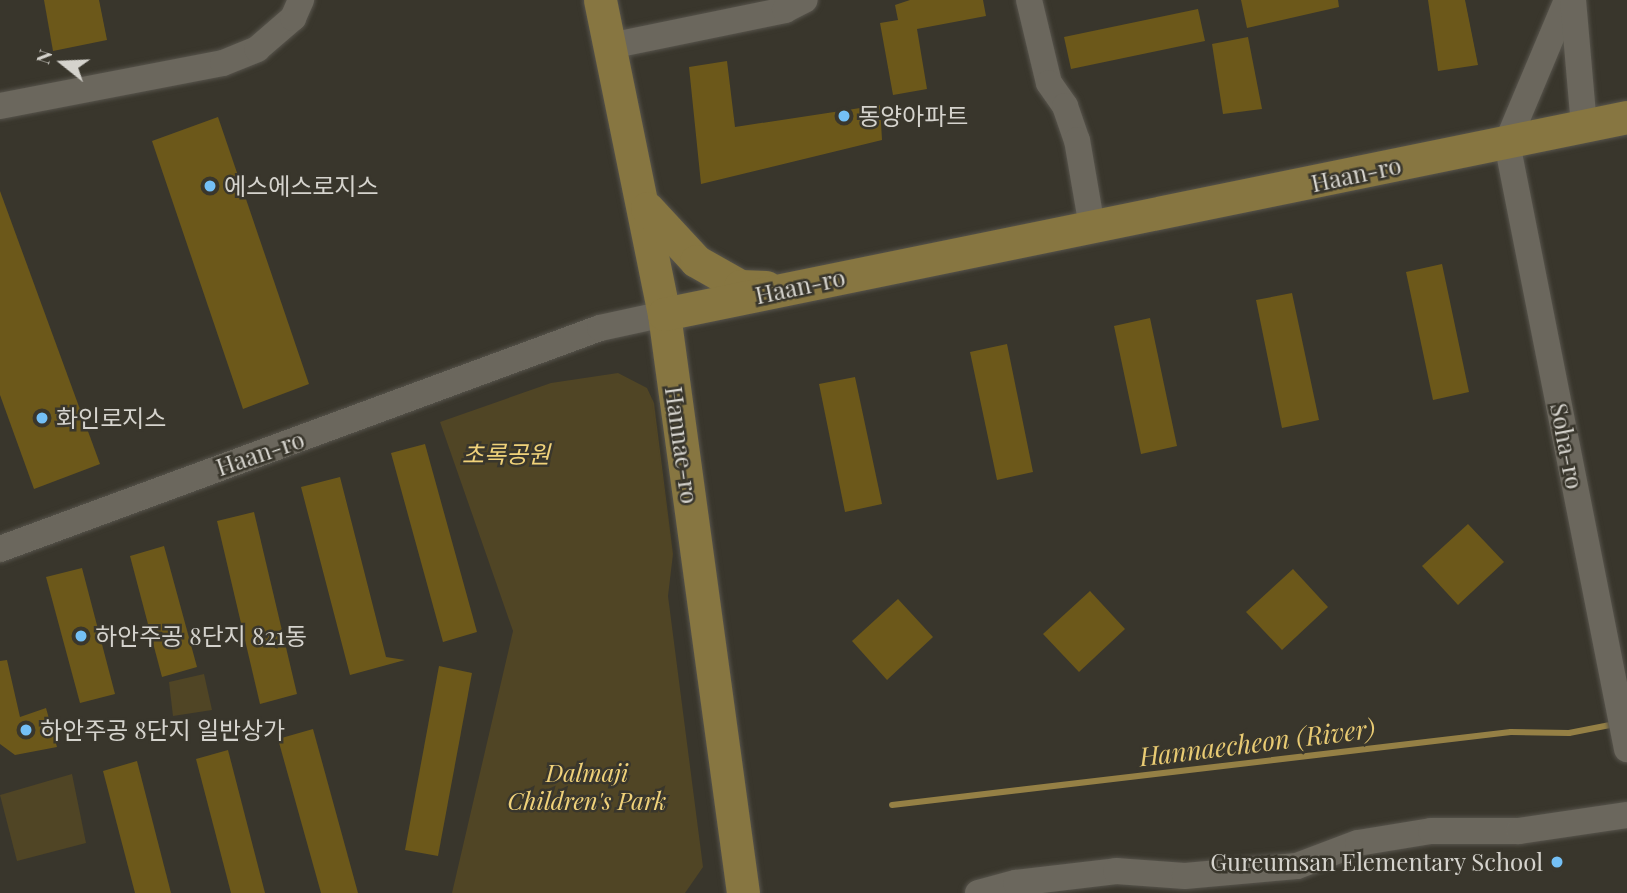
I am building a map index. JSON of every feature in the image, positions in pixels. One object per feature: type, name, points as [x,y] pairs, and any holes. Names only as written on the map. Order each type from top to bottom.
[{"type":"main road","name":"Hannae-ro","points":[[600,0],[646,207],[664,314],[743,893]]},
{"type":"main road","name":"Haan-ro","points":[[664,314],[1627,117]]},
{"type":"main road","points":[[646,207],[676,243],[720,277],[740,286],[793,287]]},
{"type":"street","points":[[0,106],[223,63],[257,49],[293,19],[301,0]]},
{"type":"street","points":[[610,46],[785,10],[805,0]]},
{"type":"street","points":[[1029,0],[1049,83],[1065,106],[1077,140],[1092,227]]},
{"type":"street","points":[[1570,0],[1584,126]]},
{"type":"street","points":[[1507,143],[1570,0]]},
{"type":"street","name":"Soha-ro","points":[[1507,143],[1627,748]]},
{"type":"street","name":"Haan-ro","points":[[0,550],[600,328],[664,314]]},
{"type":"street","points":[[978,893],[1016,883],[1116,871],[1185,876],[1297,866],[1358,843],[1431,831],[1519,831],[1627,815]]},
{"type":"green space","name":"Dalmaji Children's Park","points":[[618,373],[647,388],[654,403],[673,554],[668,596],[703,867],[685,893],[452,893],[513,631],[440,422],[551,383]]},
{"type":"green space","points":[[204,674],[212,710],[173,716],[169,682]]},
{"type":"green space","points":[[72,774],[86,843],[17,861],[0,795]]},
{"type":"building","points":[[44,0],[99,0],[107,40],[53,51]]},
{"type":"building","points":[[910,0],[983,0],[986,16],[917,29],[927,89],[893,95],[880,23],[898,20],[895,5]]},
{"type":"building","points":[[1241,0],[1338,0],[1339,7],[1247,28]]},
{"type":"building","points":[[1428,0],[1465,0],[1478,65],[1438,71]]},
{"type":"building","points":[[1198,9],[1205,41],[1071,69],[1064,37]]},
{"type":"building","points":[[1248,37],[1262,109],[1223,114],[1212,44]]},
{"type":"building","name":"동양아파트","points":[[727,61],[735,127],[880,105],[882,140],[701,184],[689,67]]},
{"type":"building","points":[[218,117],[309,384],[243,409],[152,141]]},
{"type":"building","points":[[0,191],[100,464],[34,489],[0,395]]},
{"type":"building","points":[[1442,264],[1469,392],[1433,400],[1406,272]]},
{"type":"building","points":[[1292,293],[1319,420],[1282,428],[1256,300]]},
{"type":"building","points":[[1150,318],[1177,446],[1141,454],[1114,326]]},
{"type":"building","points":[[1007,344],[1033,472],[997,480],[970,352]]},
{"type":"building","points":[[855,377],[882,504],[845,512],[819,384]]},
{"type":"building","points":[[425,444],[477,632],[443,642],[391,453]]},
{"type":"building","points":[[340,477],[386,657],[405,660],[350,675],[301,487]]},
{"type":"building","points":[[254,512],[297,694],[260,704],[217,521]]},
{"type":"building","points":[[1468,524],[1504,562],[1458,605],[1422,566]]},
{"type":"building","points":[[164,546],[197,667],[162,677],[130,556]]},
{"type":"building","name":"하안주공 8단지 821동","points":[[82,568],[115,694],[80,703],[46,577]]},
{"type":"building","points":[[1293,569],[1328,607],[1282,650],[1246,612]]},
{"type":"building","points":[[1090,591],[1125,629],[1079,672],[1043,634]]},
{"type":"building","points":[[898,599],[933,637],[887,680],[852,641]]},
{"type":"building","name":"하안주공 8단지 일반상가","points":[[7,660],[20,717],[46,708],[57,747],[15,755],[0,744],[0,661]]},
{"type":"building","points":[[439,666],[472,673],[438,856],[405,850]]},
{"type":"building","points":[[313,729],[358,893],[321,893],[278,739]]},
{"type":"building","points":[[228,750],[265,893],[231,893],[196,759]]},
{"type":"building","points":[[137,761],[171,893],[135,893],[103,771]]},
{"type":"waterway","name":"Hannaecheon (River)","points":[[892,805],[1511,732],[1569,733],[1615,724]]},
{"type":"place","name":"동양아파트","points":[[844,116]]},
{"type":"place","name":"에스에스로지스","points":[[210,186]]},
{"type":"place","name":"화인로지스","points":[[42,418]]},
{"type":"place","name":"하안주공 8단지 821동","points":[[81,636]]},
{"type":"place","name":"하안주공 8단지 일반상가","points":[[26,730]]},
{"type":"place","name":"Gureumsan Elementary School","points":[[1557,862]]},
{"type":"park label","name":"초록공원","points":[[506,454]]}]
